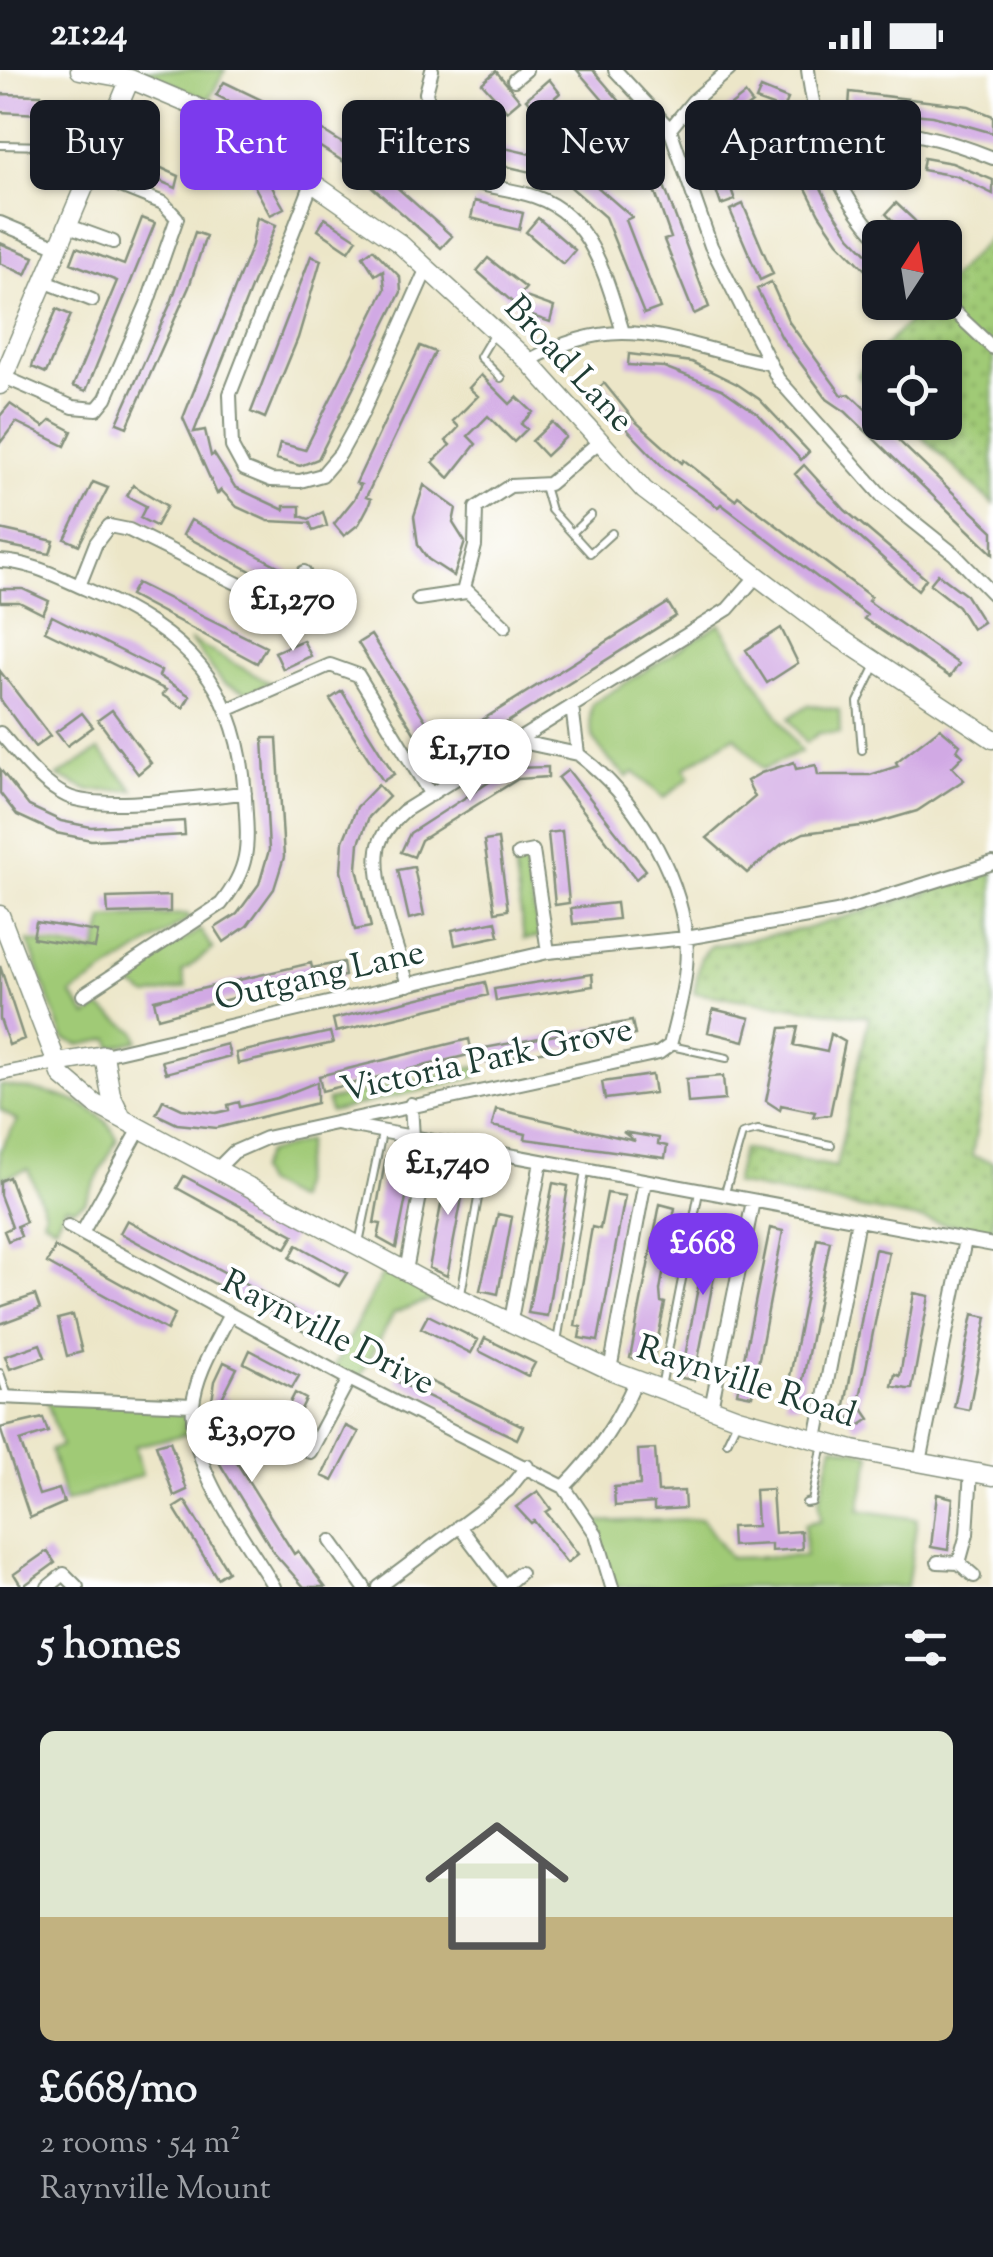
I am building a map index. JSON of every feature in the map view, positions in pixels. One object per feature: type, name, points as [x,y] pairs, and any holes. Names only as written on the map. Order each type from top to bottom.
[{"type":"street","name":"Broad Lane","points":[[80,70],[130,79],[180,100]]},
{"type":"street","points":[[432,70],[426,93],[446,169],[464,182],[558,204],[586,234],[605,273],[624,332]]},
{"type":"street","points":[[514,80],[526,70]]},
{"type":"street","points":[[615,70],[670,129],[711,246],[766,364],[883,497],[954,554],[993,594]]},
{"type":"street","points":[[670,129],[728,70]]},
{"type":"street","points":[[808,70],[813,100]]},
{"type":"street","points":[[121,100],[130,79]]},
{"type":"street","points":[[921,134],[940,136],[993,158]]},
{"type":"street","points":[[85,190],[2,381],[72,407],[96,408],[106,398],[147,304],[177,218],[164,203],[131,190]]},
{"type":"street","points":[[309,190],[230,394],[232,446],[244,469],[271,480],[300,481],[322,475],[340,454],[362,414],[428,268]]},
{"type":"street","name":"Broad Lane","points":[[322,190],[428,268],[497,330],[644,490],[755,578],[993,739]]},
{"type":"street","points":[[844,190],[862,220]]},
{"type":"street","points":[[0,223],[60,248]]},
{"type":"street","points":[[70,226],[113,242]]},
{"type":"street","points":[[46,282],[92,300]]},
{"type":"street","points":[[962,319],[993,348]]},
{"type":"street","points":[[528,360],[589,334],[624,332],[670,336],[766,364]]},
{"type":"street","points":[[466,592],[478,505],[510,486],[544,486],[599,442]]},
{"type":"street","points":[[79,586],[96,543],[109,526],[129,530],[277,602],[289,601],[304,572]]},
{"type":"street","points":[[0,561],[33,567],[79,586],[172,638],[201,662],[228,708],[244,764],[247,859],[237,884],[220,904],[83,995]]},
{"type":"street","points":[[408,984],[380,873],[378,848],[390,825],[431,795],[728,610],[755,578]]},
{"type":"street","points":[[418,599],[466,592],[505,626]]},
{"type":"street","points":[[228,708],[330,665],[344,666],[358,675],[431,795]]},
{"type":"street","points":[[572,706],[578,754]]},
{"type":"street","points":[[0,732],[44,782],[70,798],[100,802],[245,793]]},
{"type":"street","points":[[517,741],[578,754],[642,818],[666,870],[686,938]]},
{"type":"street","points":[[518,854],[533,851],[548,952]]},
{"type":"street","name":"Outgang Lane","points":[[104,1055],[548,952],[686,938],[837,912],[993,863]]},
{"type":"street","name":"Raynville Road","points":[[0,914],[62,1076],[82,1094],[216,1170],[510,1324],[610,1370],[738,1418],[819,1440],[993,1476]]},
{"type":"street","name":"Victoria Park Grove","points":[[216,1170],[234,1152],[266,1138],[659,1053],[670,1045],[686,938]]},
{"type":"street","points":[[0,1074],[104,1055],[111,1096],[121,1116]]},
{"type":"street","points":[[411,1104],[413,1138]]},
{"type":"street","points":[[330,1122],[993,1246]]},
{"type":"street","points":[[82,1233],[142,1127]]},
{"type":"street","points":[[406,1270],[430,1141]]},
{"type":"street","points":[[510,1324],[541,1162]]},
{"type":"street","points":[[610,1370],[645,1181]]},
{"type":"street","points":[[711,1408],[754,1202]]},
{"type":"street","points":[[819,1440],[858,1220]]},
{"type":"street","name":"Raynville Drive","points":[[68,1226],[349,1379],[564,1487]]},
{"type":"street","points":[[920,1462],[964,1240]]},
{"type":"street","points":[[230,1314],[206,1360],[193,1405],[202,1464],[274,1587]]},
{"type":"street","points":[[310,1452],[349,1379]]},
{"type":"street","points":[[612,1587],[596,1534],[564,1487],[594,1457],[617,1424],[636,1380]]},
{"type":"street","points":[[4,1397],[193,1405]]},
{"type":"street","points":[[381,1587],[508,1490],[528,1466]]},
{"type":"street","points":[[959,1563],[968,1534],[971,1471]]},
{"type":"street","points":[[459,1526],[505,1586],[520,1573]]},
{"type":"street","points":[[331,1540],[364,1587]]},
{"type":"street","points":[[938,1562],[959,1563],[974,1576]]},
{"type":"street","points":[[48,1587],[64,1574],[77,1587]]},
{"type":"lane","points":[[0,146],[30,146]]},
{"type":"lane","points":[[497,330],[480,356],[501,378]]},
{"type":"lane","points":[[544,486],[551,510],[590,553],[612,533]]},
{"type":"lane","points":[[572,533],[591,515]]},
{"type":"lane","points":[[862,750],[858,702],[877,664]]},
{"type":"lane","points":[[670,1045],[727,1058]]},
{"type":"lane","points":[[724,1197],[742,1134],[758,1130],[831,1144]]},
{"type":"lane","points":[[359,1246],[382,1132]]},
{"type":"lane","points":[[460,1298],[486,1152]]},
{"type":"lane","points":[[556,1346],[585,1171]]},
{"type":"lane","points":[[661,1390],[699,1192]]},
{"type":"lane","points":[[0,1373],[4,1397]]},
{"type":"lane","points":[[727,1442],[738,1418]]},
{"type":"lane","points":[[806,1502],[812,1502],[819,1440]]},
{"type":"green space","points":[[143,70],[225,70],[206,100]]},
{"type":"green space","points":[[993,234],[993,504],[925,440],[962,440],[962,340],[891,340],[910,320],[962,320],[962,266]]},
{"type":"green space","points":[[720,624],[801,752],[763,769],[735,736],[684,768],[690,777],[664,798],[634,772],[627,777],[597,745],[591,727],[592,704]]},
{"type":"green space","points":[[190,640],[270,683],[249,693],[224,684]]},
{"type":"green space","points":[[808,705],[839,710],[840,733],[819,733],[806,743],[789,718]]},
{"type":"green space","points":[[99,750],[134,790],[89,791],[58,776]]},
{"type":"green space","points":[[524,863],[540,937],[524,939],[514,864]]},
{"type":"green space","points":[[993,872],[993,1028],[972,1156],[993,1162],[993,1233],[734,1184],[742,1149],[836,1167],[869,1017],[694,993],[701,957],[711,946],[805,929]]},
{"type":"green space","points":[[187,914],[190,918],[71,994],[87,1016],[100,1008],[136,1032],[138,1041],[112,1047],[110,1039],[80,1045],[64,1039],[28,941],[96,952],[104,919]]},
{"type":"green space","points":[[200,930],[213,949],[182,972],[186,987],[148,996],[122,979]]},
{"type":"green space","points":[[475,1066],[477,1077],[330,1112],[327,1101]]},
{"type":"green space","points":[[0,1085],[50,1093],[83,1105],[109,1125],[117,1139],[85,1202],[74,1208],[66,1206],[55,1226],[43,1220],[45,1212],[28,1169],[0,1179],[0,1150],[17,1121],[0,1109]]},
{"type":"green space","points":[[307,1141],[296,1200],[264,1183],[258,1171],[266,1153]]},
{"type":"green space","points":[[389,1262],[449,1293],[394,1313],[357,1383],[333,1369]]},
{"type":"green space","points":[[45,1395],[193,1405],[195,1432],[135,1446],[142,1475],[65,1502],[51,1450],[61,1446]]},
{"type":"green space","points":[[833,1445],[871,1454],[859,1510],[917,1519],[907,1587],[612,1587],[590,1522],[702,1519],[730,1558],[805,1556],[805,1524],[821,1520],[819,1502]]},
{"type":"building","points":[[577,70],[593,70],[619,100],[603,100]]},
{"type":"building","points":[[496,71],[520,100],[507,111],[506,100],[497,100],[482,83]]},
{"type":"building","points":[[549,79],[560,93],[552,100],[526,99]]},
{"type":"building","points":[[224,82],[262,100],[226,100],[216,95]]},
{"type":"building","points":[[761,88],[788,99],[788,100],[756,100]]},
{"type":"building","points":[[850,92],[918,100],[850,100]]},
{"type":"building","points":[[0,94],[41,95],[41,100],[30,100],[30,114],[0,112]]},
{"type":"building","points":[[921,100],[969,106],[993,116],[993,133],[921,115]]},
{"type":"building","points":[[322,130],[342,143],[342,161],[322,148]]},
{"type":"building","points":[[506,148],[526,153],[526,171],[506,166]]},
{"type":"building","points":[[924,158],[952,163],[993,180],[993,194],[956,176],[922,170]]},
{"type":"building","points":[[160,167],[179,176],[176,188],[160,181]]},
{"type":"building","points":[[665,188],[709,307],[694,314],[664,240],[671,238],[654,190]]},
{"type":"building","points":[[257,190],[274,190],[284,208],[270,215]]},
{"type":"building","points":[[376,190],[400,190],[452,236],[441,248]]},
{"type":"building","points":[[574,190],[601,190],[632,217],[626,220],[660,308],[644,314],[605,217]]},
{"type":"building","points":[[716,190],[732,190],[735,200],[721,205]]},
{"type":"building","points":[[807,190],[822,190],[862,248],[862,267],[838,242]]},
{"type":"building","points":[[475,201],[523,213],[519,230],[471,218]]},
{"type":"building","points":[[896,203],[913,220],[892,220],[886,214]]},
{"type":"building","points":[[743,204],[773,274],[760,280],[730,210]]},
{"type":"building","points":[[257,217],[276,225],[194,432],[205,430],[211,456],[214,454],[235,487],[284,510],[284,506],[300,506],[300,516],[309,519],[323,512],[327,526],[313,531],[310,523],[268,521],[237,507],[221,490],[217,494],[183,418],[252,245]]},
{"type":"building","points":[[142,218],[155,223],[86,391],[73,386],[117,281],[71,263],[77,247],[124,265]]},
{"type":"building","points":[[325,218],[357,239],[349,251],[318,230]]},
{"type":"building","points":[[538,218],[575,250],[563,264],[526,232]]},
{"type":"building","points":[[195,232],[206,236],[189,287],[127,427],[117,423],[172,300]]},
{"type":"building","points":[[0,243],[34,257],[26,275],[0,263]]},
{"type":"building","points":[[373,249],[400,277],[401,292],[318,459],[300,466],[276,459],[280,443],[305,450],[385,289],[383,270],[375,275],[363,256]]},
{"type":"building","points":[[311,256],[321,260],[298,338],[265,418],[251,412]]},
{"type":"building","points":[[488,258],[526,288],[520,295],[554,307],[550,322],[526,314],[477,271]]},
{"type":"building","points":[[771,282],[789,322],[842,395],[850,394],[862,405],[862,427],[827,399],[782,338],[757,289]]},
{"type":"building","points":[[57,309],[71,315],[46,373],[32,367]]},
{"type":"building","points":[[420,346],[435,352],[366,497],[371,499],[368,507],[359,524],[344,536],[334,524],[361,485],[356,483]]},
{"type":"building","points":[[629,354],[692,362],[737,384],[759,399],[809,452],[801,460],[758,414],[722,389],[664,367],[628,365]]},
{"type":"building","points":[[481,375],[510,404],[517,397],[533,412],[521,424],[527,429],[514,442],[488,416],[468,436],[476,444],[449,478],[433,462],[450,445],[446,441],[459,427],[453,421],[478,396],[469,388]]},
{"type":"building","points":[[604,383],[635,421],[682,463],[684,460],[735,500],[738,496],[871,597],[868,601],[959,664],[950,677],[864,619],[867,615],[721,504],[718,507],[666,470],[593,394]]},
{"type":"building","points":[[10,404],[44,427],[51,420],[72,431],[65,446],[16,422],[0,443],[0,416]]},
{"type":"building","points":[[552,422],[566,437],[546,456],[532,441]]},
{"type":"building","points":[[875,440],[898,440],[993,531],[993,554]]},
{"type":"building","points":[[804,465],[845,510],[926,579],[918,590],[818,500],[795,474]]},
{"type":"building","points":[[93,482],[108,488],[79,545],[65,539]]},
{"type":"building","points":[[133,485],[167,506],[156,526],[140,518],[146,506],[127,496]]},
{"type":"building","points":[[424,485],[456,508],[453,523],[465,542],[454,576],[428,559],[418,545],[414,516]]},
{"type":"building","points":[[191,520],[289,572],[281,587],[183,535]]},
{"type":"building","points":[[0,529],[54,541],[50,554],[0,544]]},
{"type":"building","points":[[938,574],[966,595],[983,622],[972,629],[958,606],[930,584]]},
{"type":"building","points":[[137,583],[266,647],[257,663],[130,595]]},
{"type":"building","points":[[0,589],[23,589],[49,601],[43,614],[19,602],[0,602]]},
{"type":"building","points":[[668,603],[676,616],[460,752],[452,739]]},
{"type":"building","points":[[52,616],[161,671],[159,676],[190,696],[183,708],[162,695],[166,690],[45,631]]},
{"type":"building","points":[[781,628],[798,663],[767,683],[746,650]]},
{"type":"building","points":[[371,635],[440,743],[426,752],[358,643]]},
{"type":"building","points":[[303,640],[311,656],[283,669],[275,652]]},
{"type":"building","points":[[0,671],[50,736],[35,747],[0,699]]},
{"type":"building","points":[[342,691],[394,774],[383,781],[330,699]]},
{"type":"building","points":[[112,710],[151,763],[138,774],[98,720]]},
{"type":"building","points":[[82,713],[93,727],[67,746],[56,732]]},
{"type":"building","points":[[940,728],[960,745],[957,750],[963,756],[952,767],[964,780],[917,811],[869,825],[804,833],[782,844],[747,873],[707,838],[755,797],[747,781],[761,773],[794,762],[796,769],[816,765],[818,775],[870,775],[898,766],[896,762]]},
{"type":"building","points":[[263,738],[277,738],[284,857],[274,889],[247,926],[224,942],[215,928],[237,914],[259,884],[269,850]]},
{"type":"building","points":[[548,767],[548,777],[518,779],[421,840],[414,857],[401,852],[410,833],[511,768]]},
{"type":"building","points":[[0,769],[29,806],[61,821],[91,827],[184,821],[185,835],[91,840],[56,833],[17,815],[0,793]]},
{"type":"building","points":[[568,770],[646,870],[636,879],[558,778]]},
{"type":"building","points":[[378,785],[389,797],[369,817],[359,843],[357,868],[371,927],[355,930],[341,871],[343,841],[357,807]]},
{"type":"building","points":[[562,831],[569,903],[555,905],[548,833]]},
{"type":"building","points":[[498,839],[508,910],[495,912],[484,841]]},
{"type":"building","points":[[414,867],[424,915],[409,919],[398,870]]},
{"type":"building","points":[[170,896],[170,912],[108,914],[107,898]]},
{"type":"building","points":[[616,903],[618,919],[573,924],[571,908]]},
{"type":"building","points":[[496,921],[499,936],[455,945],[452,930]]},
{"type":"building","points":[[36,922],[98,932],[95,948],[33,938]]},
{"type":"building","points":[[343,962],[345,976],[259,991],[158,1018],[154,1000],[311,963],[312,968]]},
{"type":"building","points":[[0,966],[24,1039],[9,1045],[0,1019]]},
{"type":"building","points":[[592,974],[593,986],[496,1001],[494,989]]},
{"type":"building","points":[[485,982],[488,995],[336,1032],[333,1019]]},
{"type":"building","points":[[713,1009],[750,1018],[744,1041],[708,1032]]},
{"type":"building","points":[[632,1021],[635,1035],[481,1063],[479,1049]]},
{"type":"building","points":[[798,1027],[794,1045],[827,1052],[831,1034],[845,1042],[830,1115],[813,1117],[815,1112],[781,1105],[780,1110],[766,1101],[781,1028]]},
{"type":"building","points":[[330,1032],[333,1043],[238,1064],[236,1053]]},
{"type":"building","points":[[469,1039],[472,1054],[322,1091],[319,1076]]},
{"type":"building","points":[[227,1044],[230,1056],[166,1073],[162,1061]]},
{"type":"building","points":[[652,1075],[655,1093],[605,1099],[602,1082]]},
{"type":"building","points":[[723,1076],[725,1100],[688,1103],[686,1079]]},
{"type":"building","points":[[317,1082],[317,1103],[217,1128],[177,1124],[156,1114],[163,1100],[182,1109],[216,1113],[229,1110],[228,1105],[239,1102],[240,1107],[277,1098]]},
{"type":"building","points":[[496,1109],[635,1141],[623,1132],[659,1138],[658,1144],[667,1146],[665,1158],[525,1139],[526,1134],[492,1126]]},
{"type":"building","points":[[394,1153],[414,1157],[396,1248],[378,1238],[381,1224],[374,1223],[386,1156],[394,1157]]},
{"type":"building","points":[[449,1163],[468,1167],[447,1276],[429,1268]]},
{"type":"building","points":[[184,1176],[294,1235],[286,1248],[177,1188]]},
{"type":"building","points":[[9,1177],[26,1222],[17,1226],[21,1236],[8,1241],[4,1231],[12,1227],[0,1195],[0,1181]]},
{"type":"building","points":[[553,1183],[568,1186],[547,1316],[528,1313]]},
{"type":"building","points":[[607,1193],[625,1196],[598,1341],[579,1338],[581,1327],[575,1326],[592,1227],[600,1229]]},
{"type":"building","points":[[660,1204],[675,1208],[660,1290],[661,1302],[665,1303],[653,1363],[630,1358]]},
{"type":"building","points":[[498,1214],[512,1217],[498,1294],[480,1290]]},
{"type":"building","points":[[711,1218],[725,1220],[694,1380],[681,1378]]},
{"type":"building","points":[[127,1220],[319,1323],[312,1336],[120,1233]]},
{"type":"building","points":[[770,1228],[783,1231],[752,1396],[737,1393]]},
{"type":"building","points":[[817,1238],[830,1241],[798,1405],[785,1402]]},
{"type":"building","points":[[297,1245],[347,1273],[339,1286],[290,1258]]},
{"type":"building","points":[[55,1247],[175,1314],[167,1330],[47,1263]]},
{"type":"building","points":[[875,1249],[889,1252],[859,1403],[870,1419],[856,1428],[844,1410]]},
{"type":"building","points":[[914,1293],[929,1296],[912,1389],[907,1389],[892,1386],[895,1374],[900,1376]]},
{"type":"building","points":[[35,1295],[40,1309],[0,1324],[0,1307]]},
{"type":"building","points":[[973,1314],[987,1317],[969,1410],[954,1407]]},
{"type":"building","points":[[73,1315],[82,1352],[67,1356],[58,1319]]},
{"type":"building","points":[[428,1315],[478,1340],[471,1353],[421,1328]]},
{"type":"building","points":[[485,1338],[535,1363],[528,1376],[479,1351]]},
{"type":"building","points":[[40,1344],[45,1357],[10,1369],[5,1356]]},
{"type":"building","points":[[250,1350],[299,1376],[292,1388],[244,1363]]},
{"type":"building","points":[[224,1362],[237,1368],[222,1398],[228,1399],[224,1426],[234,1458],[294,1554],[298,1551],[325,1587],[304,1587],[274,1553],[220,1464],[208,1427],[215,1381]]},
{"type":"building","points":[[403,1368],[523,1426],[517,1439],[396,1381]]},
{"type":"building","points":[[295,1393],[306,1399],[279,1454],[267,1448]]},
{"type":"building","points":[[43,1418],[48,1432],[20,1441],[39,1495],[59,1489],[64,1503],[30,1518],[0,1428]]},
{"type":"building","points":[[346,1426],[359,1432],[333,1481],[322,1476]]},
{"type":"building","points":[[170,1441],[187,1490],[174,1496],[156,1445]]},
{"type":"building","points":[[655,1449],[658,1492],[684,1491],[685,1508],[654,1510],[654,1503],[615,1506],[614,1487],[640,1485],[638,1450]]},
{"type":"building","points":[[772,1489],[775,1533],[801,1531],[802,1549],[771,1551],[771,1544],[732,1546],[731,1527],[757,1526],[755,1490]]},
{"type":"building","points":[[538,1491],[551,1509],[546,1512],[578,1554],[567,1563],[534,1521],[531,1523],[516,1507]]},
{"type":"building","points":[[937,1494],[953,1498],[948,1550],[931,1547]]},
{"type":"building","points":[[185,1501],[228,1571],[217,1578],[174,1508]]},
{"type":"building","points":[[47,1551],[55,1563],[22,1587],[14,1574]]}]
